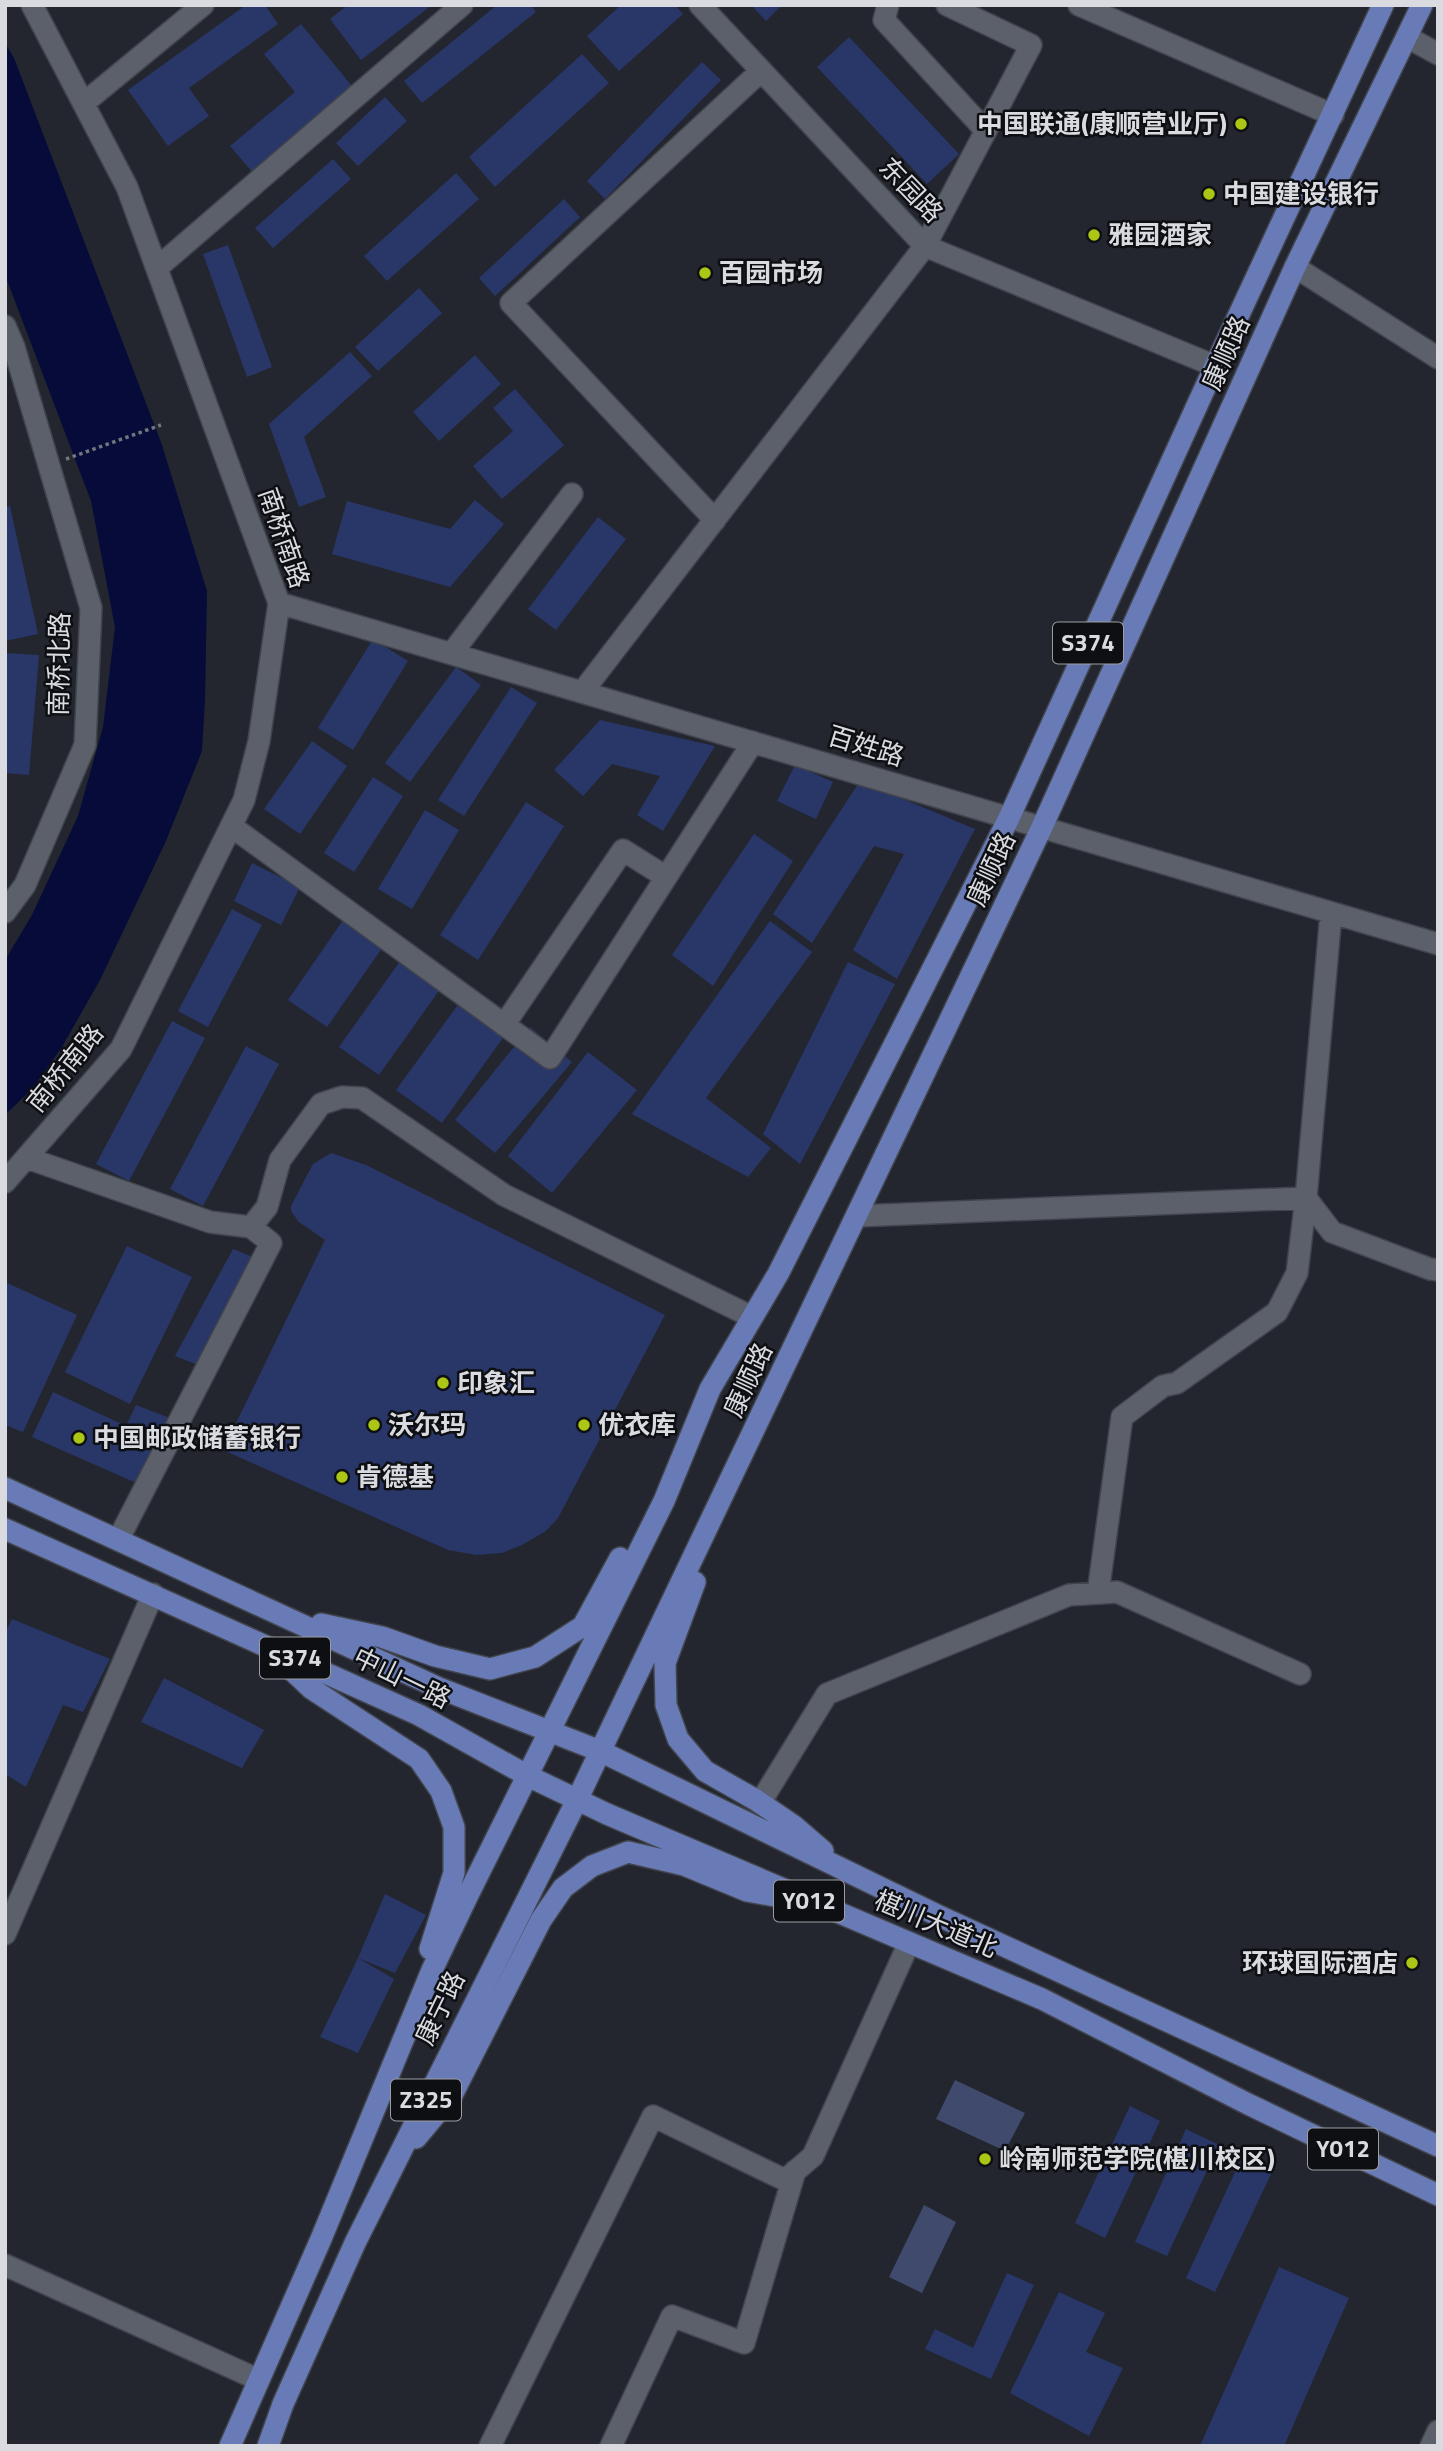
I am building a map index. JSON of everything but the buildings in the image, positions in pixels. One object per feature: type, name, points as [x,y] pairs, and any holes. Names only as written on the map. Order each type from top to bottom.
[{"type":"main road","name":"康顺路","points":[[548,1732],[664,1501],[710,1389],[778,1273],[1009,818],[1382,5]]},
{"type":"main road","name":"康顺路","points":[[600,1751],[1042,827],[1295,267],[1422,5]]},
{"type":"main road","points":[[5,1488],[280,1615],[382,1637],[435,1656],[490,1669],[535,1657],[583,1626],[710,1389]]},
{"type":"main road","points":[[712,1521],[693,1590],[665,1663],[666,1705],[678,1739],[705,1771],[760,1802],[794,1826],[846,1870]]},
{"type":"main road","name":"中山一路","points":[[5,1529],[419,1715],[577,1800]]},
{"type":"main road","name":"中山一路","points":[[280,1615],[439,1688],[600,1751]]},
{"type":"main road","points":[[264,1644],[312,1689],[419,1759],[441,1791],[454,1827],[454,1873],[433,1940],[374,2076],[360,2142]]},
{"type":"main road","name":"康宁路","points":[[230,2446],[257,2379],[321,2239],[432,1970],[548,1732]]},
{"type":"main road","points":[[600,1751],[846,1870]]},
{"type":"main road","name":"康宁路","points":[[268,2446],[283,2404],[355,2243],[600,1751]]},
{"type":"main road","name":"椹川大道北","points":[[577,1800],[1042,1999],[1248,2104],[1438,2195]]},
{"type":"main road","points":[[394,2164],[452,2095],[541,1920],[563,1888],[592,1866],[628,1852],[684,1865],[747,1891],[817,1904]]},
{"type":"main road","name":"Y012","points":[[846,1870],[1438,2146]]},
{"type":"street","name":"南桥南路","points":[[5,1182],[121,1049],[232,826],[244,800],[260,741],[279,603],[127,187],[32,5]]},
{"type":"street","points":[[84,103],[203,5]]},
{"type":"street","points":[[157,268],[462,5]]},
{"type":"street","name":"东园路","points":[[700,5],[925,246],[1215,366]]},
{"type":"street","points":[[888,5],[884,20],[986,131]]},
{"type":"street","points":[[583,691],[925,246],[1031,45],[947,5]]},
{"type":"street","points":[[1079,5],[1333,115]]},
{"type":"street","points":[[1407,37],[1438,54]]},
{"type":"street","points":[[715,520],[511,303],[761,71]]},
{"type":"street","points":[[1295,267],[1438,358]]},
{"type":"street","name":"南桥北路","points":[[5,326],[14,347],[91,608],[85,745],[25,885],[5,912]]},
{"type":"street","points":[[452,653],[572,494]]},
{"type":"street","name":"百姓路","points":[[279,603],[1438,944]]},
{"type":"street","points":[[232,826],[550,1058],[753,742]]},
{"type":"street","points":[[504,1025],[623,850],[666,877]]},
{"type":"street","points":[[1098,1593],[1122,1417],[1163,1386],[1177,1383],[1277,1312],[1297,1273],[1331,913]]},
{"type":"street","points":[[251,1227],[267,1207],[280,1160],[321,1104],[342,1097],[362,1098],[504,1195],[752,1317]]},
{"type":"street","points":[[27,1158],[210,1222],[251,1227],[271,1243],[118,1540]]},
{"type":"street","points":[[857,1216],[1306,1198]]},
{"type":"street","points":[[1306,1198],[1332,1232],[1438,1270]]},
{"type":"street","points":[[760,1802],[827,1694],[1069,1595],[1117,1592],[1300,1674]]},
{"type":"street","points":[[5,1934],[153,1594]]},
{"type":"street","points":[[491,2446],[653,2116],[785,2180],[813,2156],[909,1943]]},
{"type":"street","points":[[611,2446],[672,2316],[744,2343],[795,2171]]},
{"type":"street","points":[[5,2265],[257,2379]]},
{"type":"street","points":[[1431,2446],[1438,2431]]},
{"type":"path","points":[[61,461],[160,425]]},
{"type":"shaded area","points":[[5,43],[14,58],[162,445],[207,591],[202,751],[166,841],[100,980],[62,1047],[32,1089],[5,1115],[5,960],[32,915],[78,816],[103,727],[115,627],[91,501],[5,275]]},
{"type":"shaded area","points":[[955,2080],[1025,2113],[1005,2151],[936,2119]]},
{"type":"shaded area","points":[[924,2205],[956,2222],[922,2293],[889,2277]]},
{"type":"place","name":"中国联通(康顺营业厅)","points":[[1241,124]]},
{"type":"place","name":"中国建设银行","points":[[1209,194]]},
{"type":"place","name":"雅园酒家","points":[[1094,235]]},
{"type":"place","name":"百园市场","points":[[705,273]]},
{"type":"place","name":"印象汇","points":[[443,1383]]},
{"type":"place","name":"沃尔玛","points":[[374,1425]]},
{"type":"place","name":"优衣库","points":[[584,1425]]},
{"type":"place","name":"中国邮政储蓄银行","points":[[79,1438]]},
{"type":"place","name":"肯德基","points":[[342,1477]]},
{"type":"place","name":"环球国际酒店","points":[[1412,1963]]},
{"type":"place","name":"岭南师范学院(椹川校区)","points":[[985,2159]]}]
